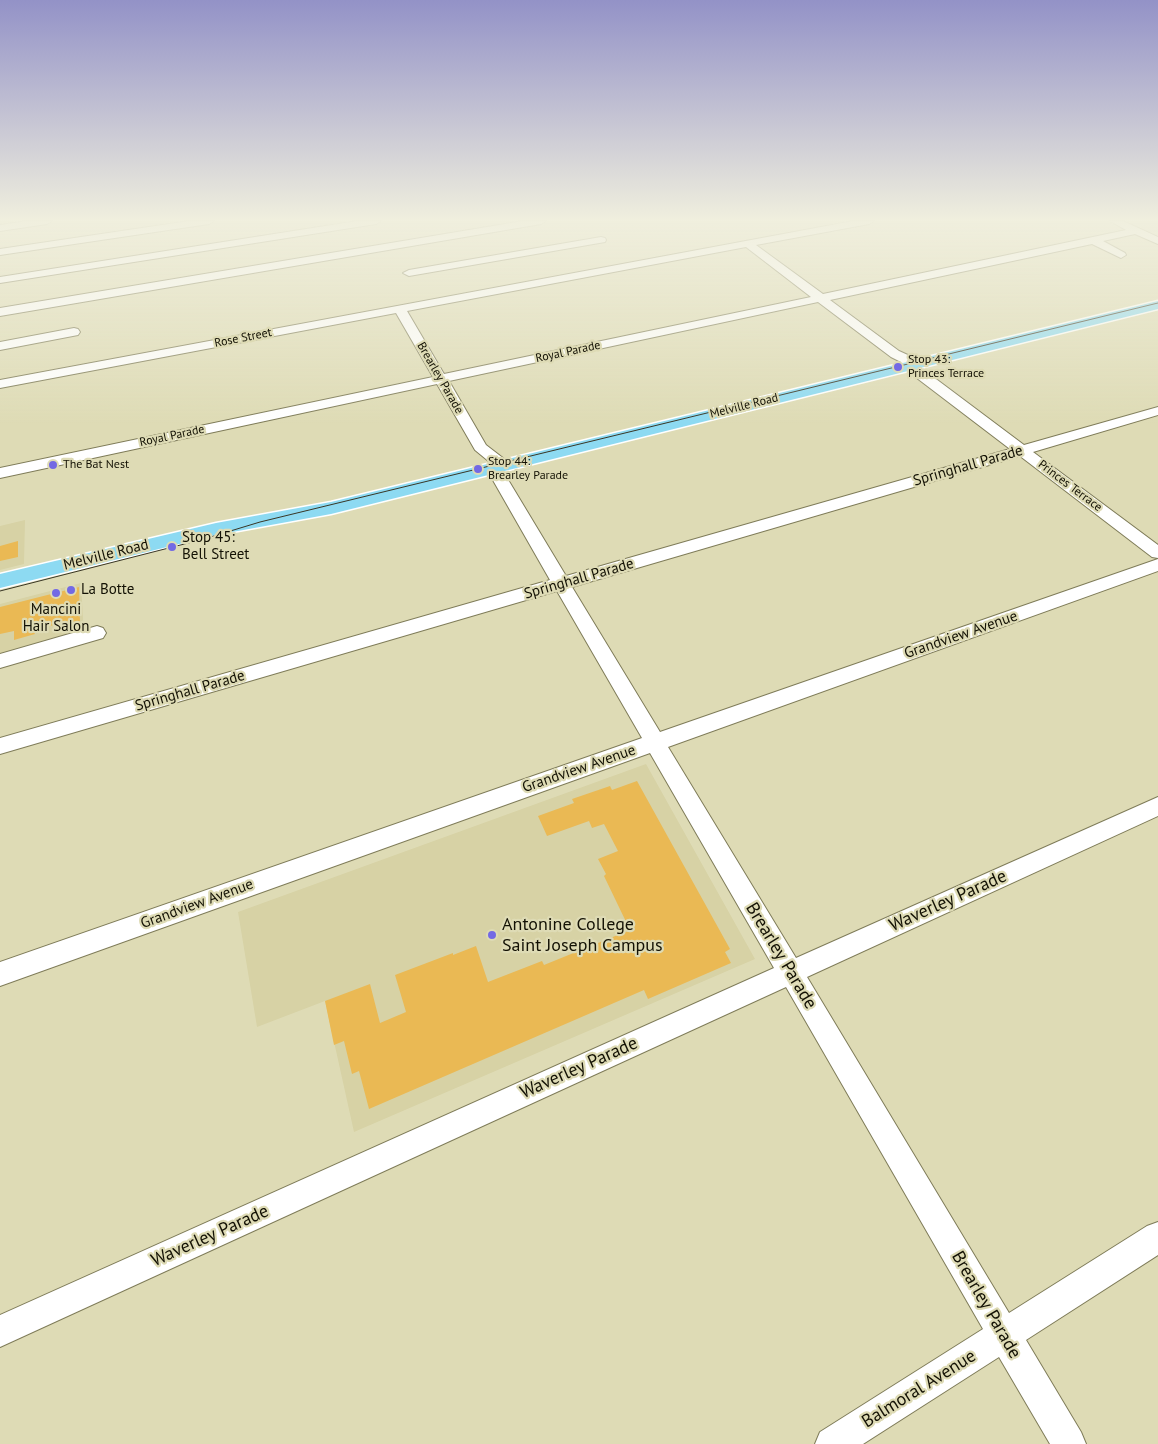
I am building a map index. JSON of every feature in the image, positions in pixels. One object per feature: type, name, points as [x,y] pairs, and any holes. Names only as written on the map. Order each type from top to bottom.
[{"type":"main road","name":"Melville Road","points":[[0,598],[179,552],[331,508],[906,363],[1158,305]]},
{"type":"main road","name":"Melville Road","points":[[0,581],[207,531],[331,508]]},
{"type":"street","points":[[0,312],[136,288]]},
{"type":"street","name":"Rose Street","points":[[0,384],[509,288]]},
{"type":"street","name":"Princes Terrace","points":[[808,288],[1158,553]]},
{"type":"street","name":"Royal Parade","points":[[0,473],[866,288]]},
{"type":"street","name":"Brearley Parade","points":[[400,309],[480,447],[483,459],[493,468],[1069,1444]]},
{"type":"street","points":[[0,346],[74,332]]},
{"type":"street","name":"Springhall Parade","points":[[0,746],[1158,411]]},
{"type":"street","name":"Brearley Parade","points":[[480,447],[491,457],[493,468]]},
{"type":"street","name":"Grandview Avenue","points":[[0,974],[1158,565]]},
{"type":"street","points":[[0,661],[97,633]]},
{"type":"street","name":"Waverley Parade","points":[[0,1331],[1158,806]]},
{"type":"street","name":"Balmoral Avenue","points":[[832,1444],[1158,1237]]},
{"type":"shaded area","points":[[25,520],[24,564],[0,570],[0,526]]},
{"type":"shaded area","points":[[81,583],[84,635],[0,657],[0,604]]},
{"type":"shaded area","name":"Antonine College Saint Joseph Campus","points":[[646,764],[755,959],[354,1132],[325,1001],[257,1027],[238,912]]},
{"type":"building","points":[[18,541],[18,557],[0,561],[0,546]]},
{"type":"building","points":[[79,587],[80,623],[65,626],[65,622],[35,630],[35,634],[14,640],[14,631],[0,634],[0,607]]},
{"type":"building","points":[[637,781],[730,949],[725,952],[731,963],[648,999],[644,990],[369,1109],[359,1071],[352,1074],[344,1041],[334,1045],[325,1001],[370,984],[380,1023],[406,1012],[395,975],[453,953],[453,955],[476,946],[488,982],[542,961],[544,965],[630,930],[604,876],[606,874],[598,859],[618,851],[604,824],[592,828],[589,821],[547,836],[538,816],[574,803],[572,799],[610,786],[612,790]]},
{"type":"tram line","points":[[0,591],[204,539],[260,522],[1158,303]]},
{"type":"place","name":"Stop 43: Princes Terrace","points":[[898,367]]},
{"type":"place","name":"The Bat Nest","points":[[53,465]]},
{"type":"place","name":"Stop 44: Brearley Parade","points":[[478,469]]},
{"type":"place","name":"Stop 45: Bell Street","points":[[172,547]]},
{"type":"place","name":"La Botte","points":[[71,590]]},
{"type":"place","name":"Mancini Hair Salon","points":[[56,593]]},
{"type":"place","name":"Antonine College Saint Joseph Campus","points":[[492,935]]}]
